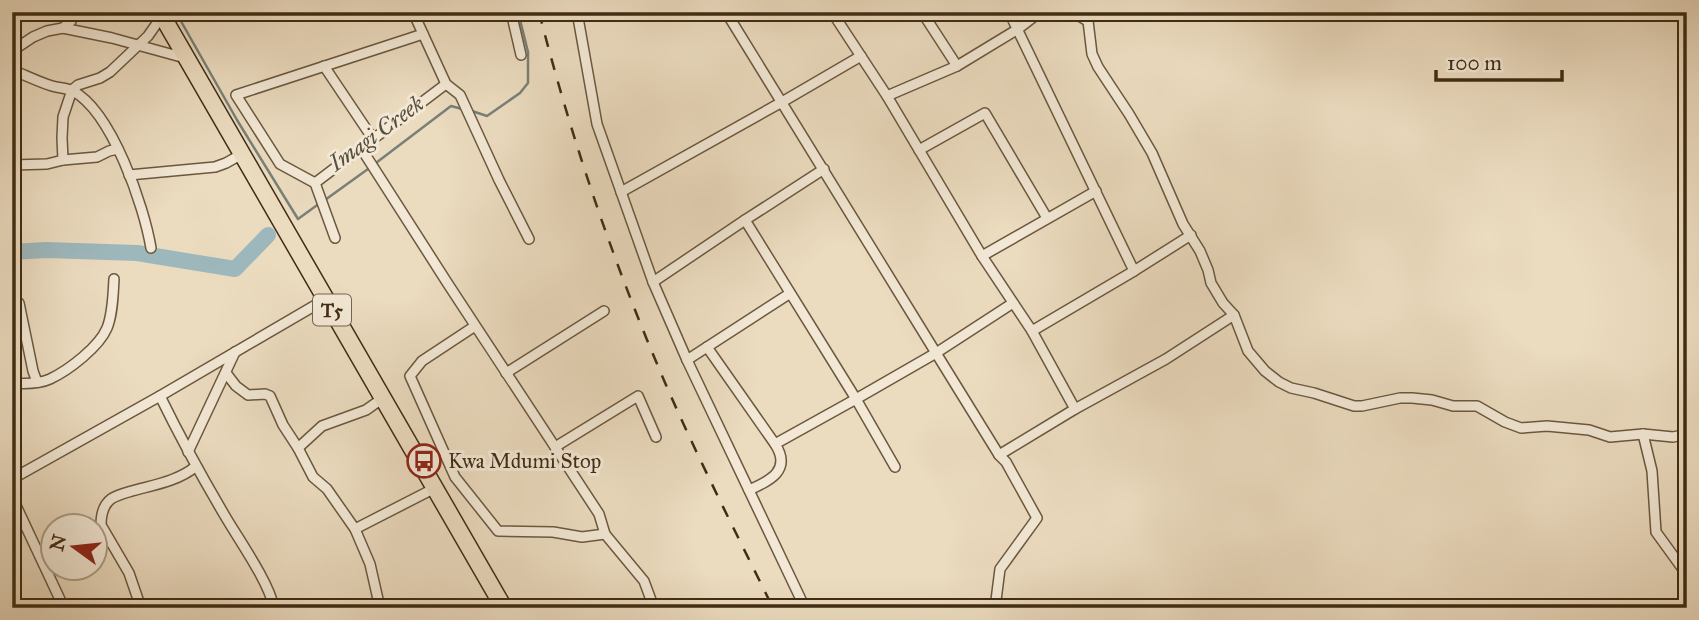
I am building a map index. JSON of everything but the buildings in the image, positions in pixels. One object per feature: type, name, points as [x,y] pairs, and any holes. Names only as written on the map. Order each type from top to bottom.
[{"type":"highway","name":"T5","points":[[165,13],[187,59],[504,608]]},
{"type":"street","points":[[63,28],[71,21],[74,12]]},
{"type":"street","points":[[413,12],[446,84],[460,95],[529,239]]},
{"type":"street","points":[[510,12],[522,55]]},
{"type":"street","points":[[578,12],[597,124],[653,282],[687,360],[805,608]]},
{"type":"street","points":[[726,12],[1037,517],[1000,569],[995,608]]},
{"type":"street","points":[[832,12],[887,96],[982,256],[1032,331],[1075,409]]},
{"type":"street","points":[[922,12],[957,66]]},
{"type":"street","points":[[1009,12],[1134,271]]},
{"type":"street","points":[[887,96],[957,66],[1018,29],[1040,12]]},
{"type":"street","points":[[1072,12],[1089,17],[1092,54],[1152,153],[1204,261],[1211,284],[1234,315],[1248,351],[1265,371],[1279,382],[1291,388],[1353,405],[1362,406],[1400,398],[1425,398],[1452,406],[1477,406],[1504,422],[1521,428],[1547,426],[1588,430],[1610,437],[1687,434]]},
{"type":"street","points":[[63,160],[64,117],[72,90],[110,72],[139,46],[165,13]]},
{"type":"street","points":[[12,51],[33,37],[63,28],[187,59]]},
{"type":"street","points":[[335,238],[315,183],[280,164],[236,95],[423,34]]},
{"type":"street","points":[[621,192],[860,56]]},
{"type":"street","points":[[324,66],[373,139]]},
{"type":"street","points":[[12,69],[44,83],[72,90],[102,118],[129,176],[147,226],[151,248]]},
{"type":"street","points":[[315,183],[446,84]]},
{"type":"street","points":[[919,149],[985,113],[1047,218]]},
{"type":"street","points":[[361,148],[599,514],[605,534],[644,581],[654,608]]},
{"type":"street","points":[[12,165],[47,164],[97,157],[118,149]]},
{"type":"street","points":[[129,176],[215,167],[242,154]]},
{"type":"street","points":[[653,282],[824,169]]},
{"type":"street","points":[[982,256],[1096,191]]},
{"type":"street","points":[[745,220],[895,467]]},
{"type":"street","points":[[1032,331],[1191,235]]},
{"type":"street","points":[[12,383],[49,380],[89,351],[103,336],[109,322],[114,279]]},
{"type":"street","points":[[687,360],[789,294]]},
{"type":"street","points":[[12,479],[326,299]]},
{"type":"street","points":[[19,303],[37,382]]},
{"type":"street","points":[[775,444],[936,353],[1013,303]]},
{"type":"street","points":[[506,373],[604,311]]},
{"type":"street","points":[[999,455],[1166,359],[1234,315]]},
{"type":"street","points":[[475,326],[422,361],[410,376],[455,477],[498,531],[553,532],[582,537],[605,534]]},
{"type":"street","points":[[707,347],[778,448],[781,457],[780,469],[769,481],[749,490]]},
{"type":"street","points":[[188,452],[235,352]]},
{"type":"street","points":[[226,373],[236,386],[248,395],[270,396],[283,425],[299,448],[313,477],[327,489],[355,529],[369,564],[380,608]]},
{"type":"street","points":[[160,396],[195,467],[267,589],[274,608]]},
{"type":"street","points":[[555,447],[638,396],[656,437]]},
{"type":"street","points":[[299,448],[327,423],[366,410],[383,398]]},
{"type":"street","points":[[1643,434],[1652,471],[1656,533],[1685,572],[1687,586]]},
{"type":"street","points":[[141,608],[129,573],[101,525],[104,508],[110,499],[121,494],[180,477],[195,467]]},
{"type":"street","points":[[355,529],[455,477]]},
{"type":"street","points":[[12,497],[64,608]]},
{"type":"waterway","name":"Imagi Creek","points":[[472,111],[487,116],[520,93],[528,83],[528,52],[518,12]]},
{"type":"waterway","points":[[178,16],[237,120],[298,219],[320,203]]},
{"type":"waterway","name":"Imagi Creek","points":[[325,200],[451,106],[462,109]]},
{"type":"waterway","name":"Imagi Creek","points":[[12,252],[46,250],[137,253],[235,269],[268,235]]},
{"type":"railway","points":[[539,12],[583,165],[637,314],[689,437],[773,608]]},
{"type":"place","name":"Kwa Mdumi Stop","points":[[424,461]]}]
